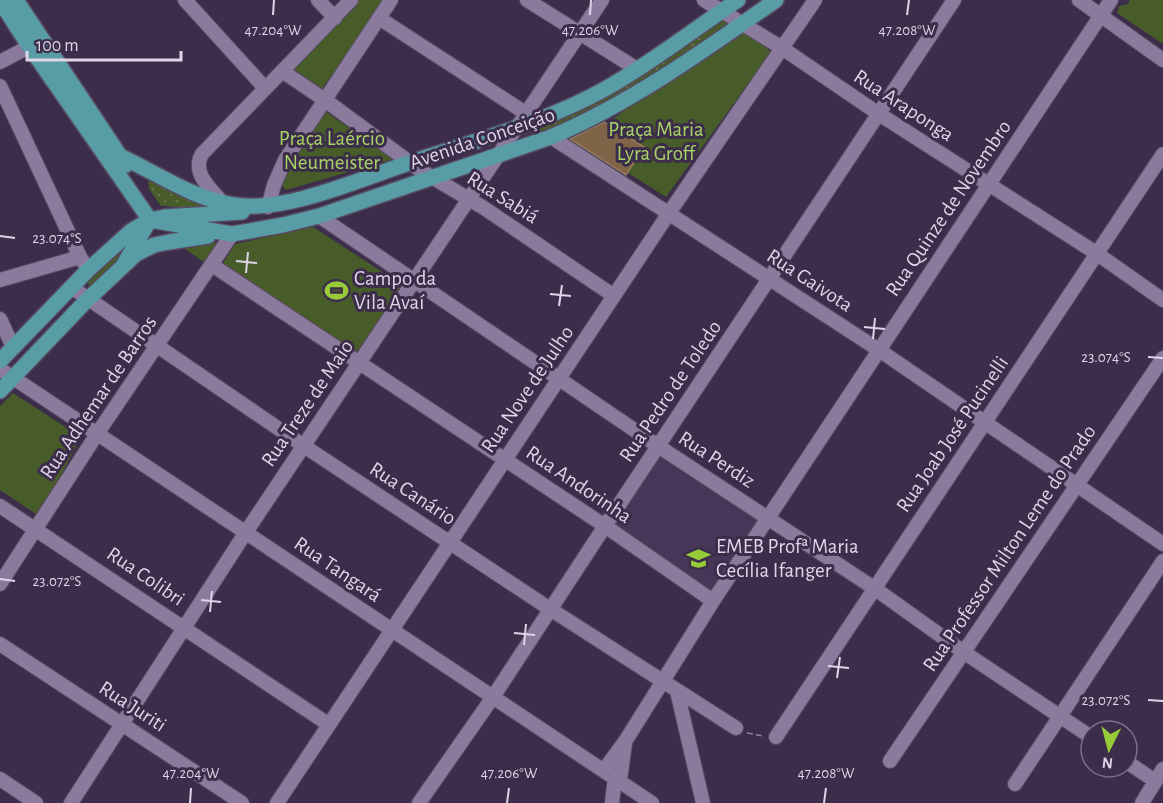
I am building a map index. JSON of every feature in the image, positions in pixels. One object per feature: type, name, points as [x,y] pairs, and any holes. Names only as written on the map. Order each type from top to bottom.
[{"type":"main road","name":"Avenida Conceição","points":[[16,0],[36,43],[150,220],[232,234],[319,216],[551,137],[605,112],[743,24],[776,0]]},
{"type":"main road","name":"Avenida Conceição","points":[[0,1],[36,43],[122,157],[183,188],[223,203],[268,207],[341,186],[518,127],[579,103],[637,69],[738,0]]},
{"type":"main road","points":[[122,157],[150,220]]},
{"type":"main road","points":[[130,190],[131,231]]},
{"type":"main road","points":[[0,361],[71,287],[84,264],[150,220],[177,215],[225,213],[268,207]]},
{"type":"main road","points":[[124,264],[150,220]]},
{"type":"main road","points":[[0,391],[6,374],[136,254],[154,245],[195,237],[232,234]]},
{"type":"street","points":[[185,0],[265,88]]},
{"type":"street","points":[[318,0],[334,18]]},
{"type":"street","points":[[223,203],[198,171],[199,158],[207,147],[351,0]]},
{"type":"street","points":[[268,207],[274,185],[285,160],[391,0]]},
{"type":"street","points":[[527,0],[637,69]]},
{"type":"street","name":"Rua Treze de Maio","points":[[72,803],[246,532],[602,0]]},
{"type":"street","points":[[704,0],[721,11]]},
{"type":"street","name":"Rua Nove de Julho","points":[[277,803],[669,213],[815,0]]},
{"type":"street","name":"Rua Pedro de Toledo","points":[[419,803],[493,697],[954,0]]},
{"type":"street","points":[[1078,0],[1163,60]]},
{"type":"street","name":"Rua Quinze de Novembro","points":[[613,776],[626,740],[713,601],[1111,0]]},
{"type":"street","name":"Rua Araponga","points":[[721,11],[782,48],[879,114],[1096,253],[1163,300]]},
{"type":"street","points":[[379,18],[527,114]]},
{"type":"street","points":[[0,62],[36,43]]},
{"type":"street","name":"Rua Sabiá","points":[[282,71],[431,178],[469,199],[614,296]]},
{"type":"street","points":[[0,86],[84,264],[0,280]]},
{"type":"street","name":"Rua Gaivota","points":[[551,137],[879,350],[1163,544]]},
{"type":"street","name":"Rua Joab José Pucinelli","points":[[776,737],[1163,154]]},
{"type":"street","name":"Rua Perdiz","points":[[319,216],[413,282],[874,588],[965,653],[1079,729]]},
{"type":"street","name":"Rua Adhemar de Barros","points":[[0,584],[97,434],[232,234]]},
{"type":"street","name":"Rua Andorinha","points":[[212,265],[605,526],[713,601]]},
{"type":"street","name":"Rua Canário","points":[[71,287],[157,348],[450,543],[736,728]]},
{"type":"street","points":[[0,319],[13,347]]},
{"type":"street","name":"Rua Professor Milton Leme do Prado","points":[[890,761],[1163,358]]},
{"type":"street","name":"Rua Tangará","points":[[6,374],[652,803]]},
{"type":"street","name":"Rua Colibri","points":[[0,506],[37,528],[328,723]]},
{"type":"street","points":[[1016,784],[1163,561]]},
{"type":"street","name":"Rua Juriti","points":[[0,644],[242,803]]},
{"type":"street","points":[[677,691],[703,803]]},
{"type":"street","points":[[1139,767],[1159,775],[1142,803]]},
{"type":"street","points":[[612,803],[613,776]]},
{"type":"street","points":[[0,779],[36,803]]},
{"type":"path","points":[[736,728],[761,736],[776,737]]},
{"type":"shaded area","name":"EMEB Profª Maria Cecília Ifanger","points":[[661,456],[763,518],[710,592],[612,524]]},
{"type":"green space","points":[[357,0],[386,0],[321,90],[293,69]]},
{"type":"green space","points":[[1130,0],[1163,0],[1163,44],[1117,13],[1119,6],[1128,4]]},
{"type":"green space","points":[[718,18],[730,25],[613,104],[527,140],[537,125]]},
{"type":"green space","name":"Praça Maria Lyra Groff","points":[[746,31],[771,52],[666,197],[581,143],[625,110]]},
{"type":"green space","name":"Praça Laércio Neumeister","points":[[325,111],[394,159],[286,190],[278,181]]},
{"type":"green space","points":[[148,174],[217,207],[161,206],[149,189]]},
{"type":"green space","name":"Campo da Vila Avaí","points":[[313,227],[404,286],[356,353],[223,263],[235,244]]},
{"type":"green space","points":[[219,242],[205,263],[184,248]]},
{"type":"green space","points":[[123,245],[126,250],[90,288],[87,280]]},
{"type":"green space","points":[[13,393],[81,437],[56,485],[36,514],[0,490],[0,406]]},
{"type":"building","points":[[604,122],[644,147],[626,175],[570,139]]},
{"type":"place","name":"Campo da Vila Avaí","points":[[336,290]]},
{"type":"place","name":"EMEB Profª Maria Cecília Ifanger","points":[[698,558]]}]
